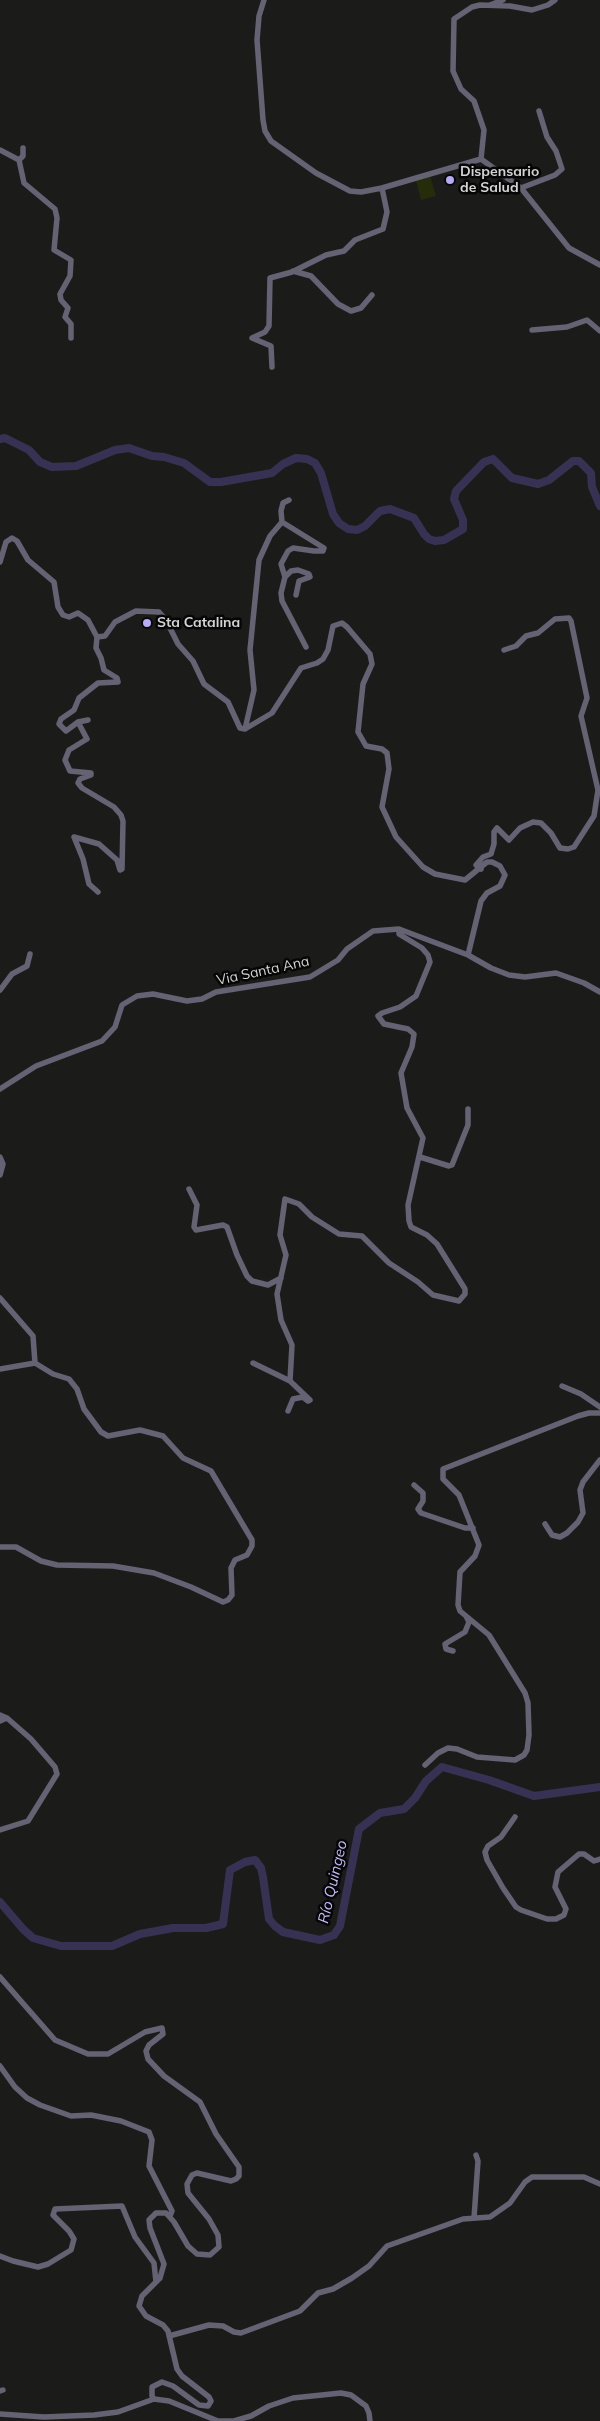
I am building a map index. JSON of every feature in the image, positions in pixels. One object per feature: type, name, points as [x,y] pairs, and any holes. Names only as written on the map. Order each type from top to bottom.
[{"type":"street","points":[[264,0],[259,16],[257,40],[263,120],[268,137],[316,174],[340,188],[361,192],[382,188],[481,159]]},
{"type":"street","points":[[490,5],[503,0]]},
{"type":"street","points":[[481,159],[484,130],[474,101],[461,89],[455,79],[454,19],[472,7],[490,5],[532,10],[548,5],[555,0]]},
{"type":"street","points":[[521,188],[555,175],[562,169],[556,151],[547,137],[539,111]]},
{"type":"street","points":[[19,160],[23,156],[24,148]]},
{"type":"street","points":[[0,150],[19,160],[24,183],[55,209],[57,218],[54,250],[71,260],[70,276],[60,294],[61,300],[68,308],[66,317],[71,324],[72,338]]},
{"type":"street","points":[[481,159],[521,188],[569,248],[600,265]]},
{"type":"street","points":[[272,367],[271,346],[252,338],[265,332],[269,326],[270,278],[293,271],[326,255],[344,251],[355,240],[383,229],[387,212],[382,188]]},
{"type":"street","points":[[293,271],[312,276],[338,304],[350,311],[360,308],[372,295]]},
{"type":"street","points":[[532,330],[568,327],[588,320],[600,331]]},
{"type":"street","points":[[246,729],[254,690],[250,650],[259,560],[270,536],[282,522],[281,511],[283,503],[289,500]]},
{"type":"street","points":[[282,522],[324,546],[323,551],[293,548],[288,551],[281,564],[285,578]]},
{"type":"street","points":[[0,562],[6,542],[12,538],[17,540],[28,560],[54,582],[58,607],[63,615],[69,617],[81,613],[97,637],[96,648],[104,670],[116,678],[118,682],[103,682],[95,686],[79,698],[74,710],[61,719],[59,724],[66,731],[78,722],[88,720]]},
{"type":"street","points":[[296,595],[299,581],[310,577],[309,574],[298,570],[291,571],[285,578],[281,593],[282,600],[306,647]]},
{"type":"street","points":[[97,637],[104,636],[115,622],[136,611],[159,612],[163,615],[178,644],[193,660],[204,684],[228,702],[240,728],[246,729],[272,713],[302,668],[323,659],[328,650],[333,626],[342,623],[370,654],[372,664],[362,684],[358,732],[366,746],[382,748],[387,753],[389,769],[382,806],[396,837],[422,868],[435,874],[460,880],[470,877],[487,862],[496,863],[503,871],[504,881],[500,886],[487,893],[481,901],[468,955]]},
{"type":"street","points":[[480,869],[476,865],[483,857],[491,854],[494,844],[494,832],[497,828],[509,840],[520,828],[533,822],[541,823],[551,833],[560,848],[568,849],[574,847],[594,816],[598,790],[581,716],[587,698],[571,621],[568,618],[555,620],[538,632],[526,636],[516,646],[504,650]]},
{"type":"street","points":[[78,722],[86,739],[69,750],[65,760],[70,771],[91,773],[91,776],[80,779],[78,783],[82,788],[114,806],[123,821],[122,869],[120,870],[117,860],[99,844],[74,837],[83,859],[89,884],[98,892]]},
{"type":"street","points":[[290,1381],[292,1345],[281,1320],[277,1294],[286,1255],[280,1235],[284,1215],[284,1201],[288,1198],[339,1234],[362,1236],[389,1263],[418,1282],[433,1295],[459,1302],[463,1299],[465,1290],[437,1244],[427,1235],[411,1227],[409,1221],[408,1205],[423,1138],[407,1108],[401,1073],[412,1047],[414,1034],[408,1029],[384,1024],[378,1016],[400,1007],[416,996],[430,958],[422,948],[401,936],[399,929]]},
{"type":"street","name":"Via Santa Ana","points":[[0,1089],[36,1066],[102,1041],[115,1027],[122,1005],[137,996],[153,994],[187,1002],[216,992],[310,976],[338,960],[346,948],[368,933],[399,929],[468,955],[491,968],[509,975],[525,977],[556,973],[584,983],[600,992]]},
{"type":"street","points":[[0,990],[12,974],[27,966],[30,954]]},
{"type":"street","points":[[420,1157],[449,1166],[452,1165],[468,1125],[468,1109]]},
{"type":"street","points":[[0,1158],[3,1164],[0,1175]]},
{"type":"street","points":[[189,1189],[197,1205],[194,1227],[196,1230],[217,1226],[227,1227],[237,1255],[247,1276],[252,1281],[268,1285],[281,1278]]},
{"type":"street","points":[[0,1298],[33,1336],[35,1363]]},
{"type":"street","points":[[0,1369],[35,1363],[53,1374],[69,1379],[77,1389],[84,1409],[101,1432],[108,1436],[140,1430],[163,1436],[183,1458],[211,1471],[252,1540],[252,1546],[247,1555],[235,1560],[231,1568],[232,1595],[223,1602],[154,1573],[113,1566],[57,1565],[41,1561],[16,1547],[0,1547]]},
{"type":"street","points":[[253,1363],[290,1381],[310,1400],[308,1401],[303,1397],[293,1399],[288,1411]]},
{"type":"street","points":[[562,1386],[581,1394],[600,1407]]},
{"type":"street","points":[[425,1765],[438,1753],[448,1748],[457,1749],[476,1758],[506,1761],[515,1760],[524,1755],[528,1750],[528,1703],[525,1693],[489,1635],[466,1616],[458,1606],[458,1579],[463,1568],[478,1550],[478,1545],[459,1495],[443,1479],[443,1469],[589,1412],[600,1413]]},
{"type":"street","points":[[545,1524],[552,1535],[560,1537],[578,1522],[583,1513],[580,1490],[583,1482],[600,1460]]},
{"type":"street","points":[[414,1485],[423,1493],[423,1500],[418,1509],[425,1515],[473,1528]]},
{"type":"street","points":[[453,1651],[446,1649],[445,1644],[465,1632],[469,1622],[466,1616]]},
{"type":"street","points":[[0,1716],[7,1718],[39,1748],[55,1767],[57,1774],[28,1821],[0,1830]]},
{"type":"street","points":[[0,1721],[7,1718]]},
{"type":"street","points":[[516,1817],[501,1837],[488,1846],[485,1852],[487,1860],[503,1888],[516,1907],[522,1910],[547,1919],[556,1919],[564,1915],[566,1908],[555,1888],[558,1872],[579,1854],[584,1854],[594,1861],[600,1859]]},
{"type":"street","points":[[0,1977],[55,2040],[88,2054],[108,2054],[145,2032],[160,2028],[164,2030],[163,2034],[149,2045],[146,2052],[148,2059],[164,2076],[200,2102],[216,2134],[237,2163],[240,2171],[236,2179],[231,2180],[197,2173],[189,2178],[188,2193],[209,2219],[218,2235],[219,2247],[210,2255],[197,2254],[188,2246],[170,2216],[162,2212],[152,2216],[149,2220],[150,2228],[164,2264],[162,2273],[142,2296],[139,2306],[146,2316],[163,2325],[169,2336],[177,2369],[182,2376],[209,2397],[211,2401],[208,2406],[199,2405],[173,2386],[162,2382],[152,2387],[150,2394],[154,2399]]},
{"type":"street","points":[[0,2066],[20,2093],[40,2105],[71,2116],[91,2115],[122,2121],[149,2132],[152,2140],[149,2166],[172,2211],[170,2216]]},
{"type":"street","points":[[474,2218],[478,2161],[476,2155]]},
{"type":"street","points":[[169,2336],[209,2325],[223,2326],[234,2332],[241,2333],[266,2326],[300,2312],[318,2293],[333,2289],[369,2266],[387,2246],[463,2219],[490,2217],[510,2203],[525,2182],[532,2176],[584,2177],[600,2184]]},
{"type":"street","points":[[0,2256],[14,2262],[38,2267],[48,2264],[71,2250],[74,2239],[70,2231],[53,2215],[55,2209],[122,2206],[134,2237],[154,2263],[156,2282]]},
{"type":"street","points":[[0,2414],[53,2417],[94,2415],[118,2412],[154,2399],[169,2401],[218,2421],[234,2421],[294,2398],[341,2393],[351,2395],[366,2406],[370,2421]]},
{"type":"green space","points":[[430,176],[436,196],[421,200],[416,180]]},
{"type":"waterway","points":[[0,439],[5,438],[29,450],[40,462],[52,467],[76,466],[115,450],[129,448],[152,456],[164,457],[184,463],[210,482],[221,482],[272,473],[283,464],[296,458],[307,459],[315,463],[321,473],[333,514],[339,523],[348,529],[357,530],[365,526],[380,511],[390,509],[414,518],[424,534],[429,539],[435,541],[444,540],[463,529],[463,520],[454,499],[456,491],[484,462],[493,459],[512,478],[538,484],[549,480],[573,461],[579,461],[591,473],[592,487],[600,506]]},
{"type":"waterway","name":"Río Quingeo","points":[[0,1902],[33,1938],[61,1946],[112,1946],[140,1934],[173,1928],[206,1928],[223,1924],[230,1870],[245,1862],[255,1860],[261,1868],[269,1919],[283,1932],[320,1940],[334,1935],[340,1926],[359,1829],[380,1813],[404,1809],[415,1798],[426,1781],[442,1767],[489,1780],[534,1796],[600,1787]]},
{"type":"place","name":"Dispensario de Salud","points":[[450,180]]},
{"type":"place","name":"Sta Catalina","points":[[147,623]]}]
